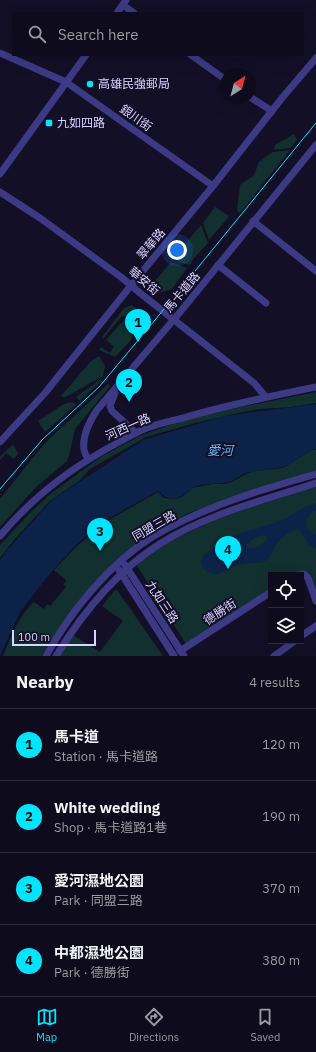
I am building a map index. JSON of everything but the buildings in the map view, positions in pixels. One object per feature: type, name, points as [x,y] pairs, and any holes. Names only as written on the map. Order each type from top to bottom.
[{"type":"street","points":[[118,12],[125,2],[133,12]]},
{"type":"street","name":"銀川街","points":[[0,53],[66,82],[213,186]]},
{"type":"street","points":[[0,174],[85,56]]},
{"type":"street","points":[[193,56],[220,76]]},
{"type":"street","name":"翠華路","points":[[0,442],[44,393],[316,58]]},
{"type":"street","points":[[256,100],[272,111]]},
{"type":"street","name":"馬卡道路","points":[[88,459],[84,452],[85,434],[88,425],[97,410],[173,320],[316,145]]},
{"type":"street","name":"華安街","points":[[0,192],[40,218],[121,277],[173,320],[254,383],[266,397]]},
{"type":"street","points":[[253,221],[316,271]]},
{"type":"street","points":[[218,265],[266,303]]},
{"type":"street","points":[[121,382],[111,402],[110,409],[136,433]]},
{"type":"street","name":"河西一路","points":[[0,536],[39,495],[88,459],[143,429],[204,412],[316,387]]},
{"type":"street","name":"同盟三路","points":[[46,656],[76,611],[104,577],[119,562],[152,538],[180,522],[212,508],[281,484],[316,474]]},
{"type":"street","name":"同盟三路","points":[[56,656],[66,640],[108,587],[124,571],[158,545],[183,531],[217,516],[316,482]]},
{"type":"street","name":"九如三路","points":[[119,562],[174,656]]},
{"type":"street","name":"九如三路","points":[[124,571],[182,654]]},
{"type":"street","points":[[304,574],[308,578],[316,601]]},
{"type":"street","name":"德勝街","points":[[182,654],[268,594]]},
{"type":"street","points":[[76,611],[84,617]]},
{"type":"street","points":[[304,634],[316,626]]},
{"type":"street","points":[[274,656],[291,644]]},
{"type":"green space","points":[[294,134],[297,140],[290,148],[274,150],[275,145]]},
{"type":"green space","points":[[290,150],[240,213],[237,211],[240,185],[254,175],[259,162],[273,152]]},
{"type":"green space","points":[[215,207],[229,216],[209,240],[203,223]]},
{"type":"green space","points":[[201,225],[208,243],[194,258],[190,265],[178,262],[183,246]]},
{"type":"green space","points":[[171,262],[187,268],[172,289],[156,294],[150,287]]},
{"type":"green space","points":[[132,305],[136,308],[136,312],[121,317],[103,339],[102,337],[124,308]]},
{"type":"green space","points":[[139,311],[143,314],[131,340],[115,357],[99,350],[101,347],[110,353],[114,347],[106,340],[124,320],[137,314]]},
{"type":"green space","points":[[99,356],[105,366],[103,376],[64,398],[61,396],[91,361]]},
{"type":"green space","points":[[101,379],[101,381],[80,401],[76,397]]},
{"type":"green space","points":[[108,384],[110,386],[75,429],[69,456],[66,462],[36,487],[0,527],[0,499],[51,437]]},
{"type":"green space","points":[[316,392],[316,403],[238,413],[146,437],[90,469],[79,481],[50,501],[14,540],[0,558],[0,545],[29,514],[49,495],[102,456],[142,435],[206,414]]},
{"type":"green space","points":[[70,402],[75,403],[76,405],[45,432],[38,421],[64,404]]},
{"type":"green space","points":[[12,445],[18,454],[14,459],[6,453],[0,460],[0,457]]},
{"type":"green space","points":[[312,450],[316,450],[316,471],[189,513],[162,527],[71,611],[41,656],[3,656],[16,627],[28,608],[34,602],[44,609],[47,604],[50,606],[66,587],[63,585],[66,580],[54,570],[76,547],[102,524],[158,492],[164,498],[175,499],[182,497],[193,488],[232,482],[255,471],[283,468]]},
{"type":"green space","points":[[316,485],[316,601],[308,578],[304,577],[304,572],[268,572],[268,593],[186,644],[136,564],[164,544],[215,520]]},
{"type":"green space","points":[[115,590],[117,590],[163,656],[59,656],[73,635],[100,652],[123,621],[102,606]]},
{"type":"water","name":"愛河","points":[[316,404],[316,449],[284,467],[245,473],[232,481],[224,483],[201,485],[175,499],[165,497],[158,491],[102,522],[76,545],[47,577],[20,612],[0,656],[0,560],[7,550],[52,500],[143,440],[224,416]]},
{"type":"water","points":[[316,503],[316,511],[310,514],[306,524],[309,530],[316,535],[316,549],[309,546],[304,536],[298,529],[284,536],[276,545],[269,558],[265,561],[259,563],[241,564],[216,574],[207,572],[203,569],[201,563],[203,556],[222,541],[232,536],[284,519],[307,506]],"holes":[[[265,535],[267,537],[261,545],[253,548],[247,548],[247,545],[254,538]]]},
{"type":"tram line","points":[[0,489],[42,440],[99,387],[316,123]]},
{"type":"place","name":"高雄民強郵局","points":[[90,84]]},
{"type":"place","name":"九如四路","points":[[49,123]]},
{"type":"place","name":"馬卡道","points":[[138,342]]},
{"type":"place","name":"White wedding","points":[[129,402]]},
{"type":"place","name":"愛河濕地公園","points":[[100,551]]},
{"type":"place","name":"中都濕地公園","points":[[228,569]]}]
